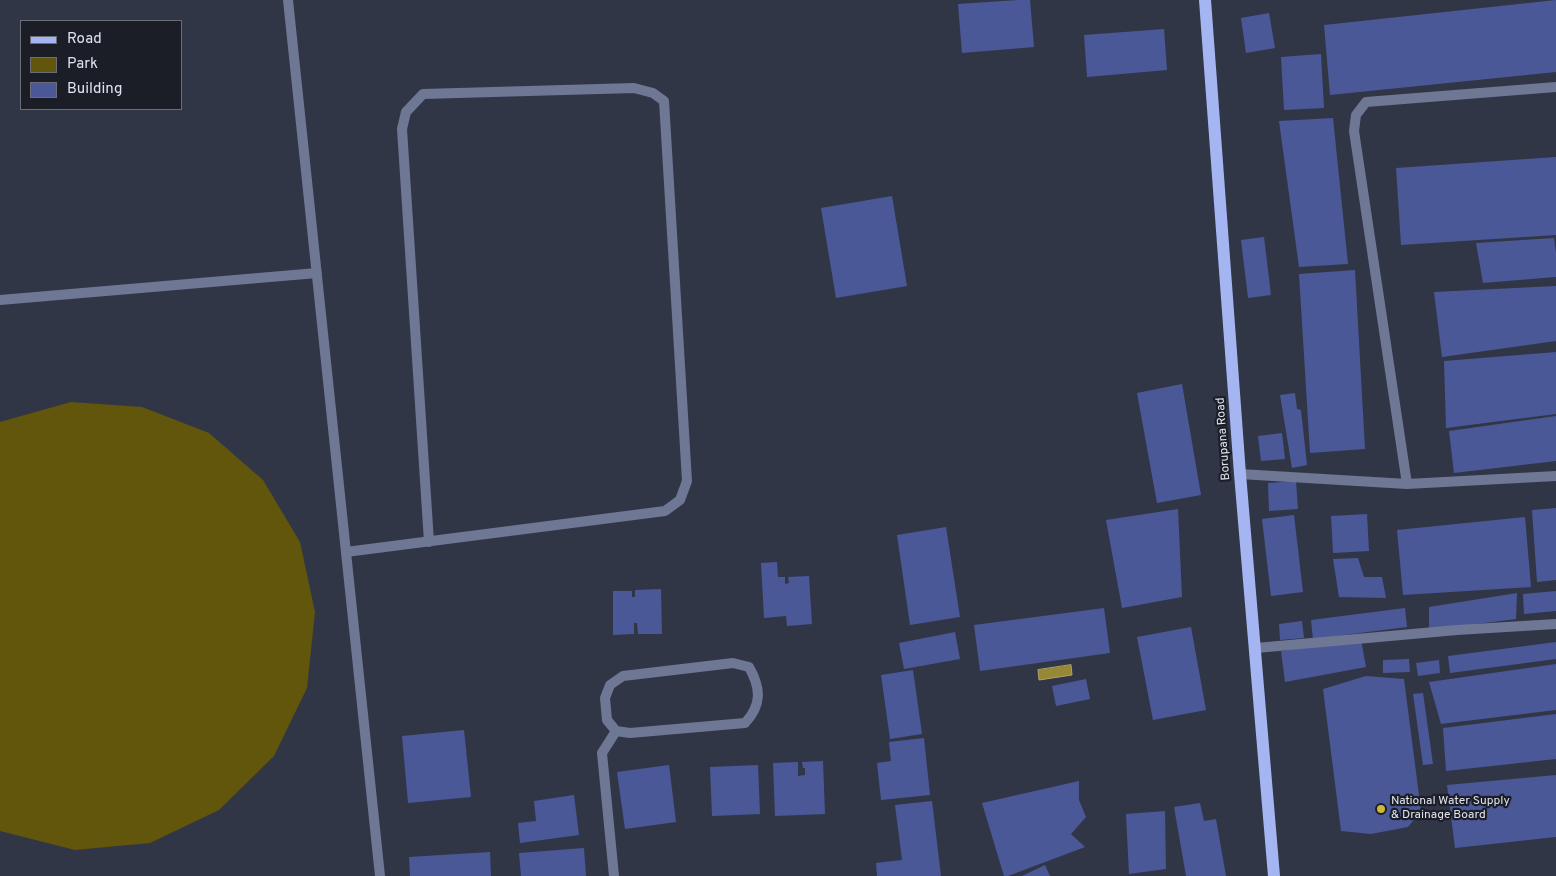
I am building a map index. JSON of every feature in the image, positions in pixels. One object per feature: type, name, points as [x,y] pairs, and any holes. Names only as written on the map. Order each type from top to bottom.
[{"type":"main road","name":"Borupana Road","points":[[1204,0],[1240,474],[1274,876]]},
{"type":"street","points":[[288,0],[380,876]]},
{"type":"street","points":[[1407,484],[1354,130],[1356,115],[1366,102],[1556,87]]},
{"type":"street","points":[[346,552],[429,542],[665,511],[680,500],[687,480],[664,101],[653,93],[634,88],[423,94],[406,112],[402,129],[429,542]]},
{"type":"street","points":[[0,300],[317,273]]},
{"type":"street","points":[[1240,474],[1407,484],[1556,476]]},
{"type":"street","points":[[1256,648],[1457,630],[1556,624]]},
{"type":"street","points":[[733,663],[749,666],[757,680],[758,698],[755,712],[745,723],[630,733],[616,731],[607,720],[605,698],[610,684],[623,676],[733,663]]},
{"type":"street","points":[[614,876],[602,752],[616,731]]},
{"type":"green space","points":[[71,402],[142,407],[209,433],[263,480],[300,542],[315,612],[307,688],[274,756],[219,810],[150,843],[75,850],[0,831],[0,422]]},
{"type":"shaded area","points":[[1071,665],[1072,675],[1039,680],[1038,670]]},
{"type":"building","points":[[1030,0],[1034,47],[962,53],[958,4]]},
{"type":"building","points":[[1556,0],[1556,72],[1330,95],[1324,25]]},
{"type":"building","points":[[1269,13],[1275,48],[1246,53],[1241,18]]},
{"type":"building","points":[[1164,29],[1167,70],[1087,77],[1084,35]]},
{"type":"building","points":[[1321,54],[1324,108],[1284,110],[1281,57]]},
{"type":"building","points":[[1333,118],[1348,264],[1299,267],[1279,121]]},
{"type":"building","points":[[1556,157],[1556,235],[1401,245],[1396,168]]},
{"type":"building","points":[[892,196],[907,286],[836,298],[821,208]]},
{"type":"building","points":[[1264,237],[1271,295],[1248,298],[1241,240]]},
{"type":"building","points":[[1554,238],[1556,277],[1483,283],[1476,243]]},
{"type":"building","points":[[1355,270],[1365,449],[1310,453],[1299,274]]},
{"type":"building","points":[[1556,286],[1556,341],[1442,357],[1434,292]]},
{"type":"building","points":[[1556,352],[1556,414],[1446,428],[1444,361]]},
{"type":"building","points":[[1182,384],[1201,495],[1157,503],[1137,393]]},
{"type":"building","points":[[1295,393],[1297,409],[1301,410],[1307,465],[1292,468],[1280,395]]},
{"type":"building","points":[[1556,416],[1556,461],[1454,473],[1449,431]]},
{"type":"building","points":[[1282,433],[1285,459],[1261,461],[1258,436]]},
{"type":"building","points":[[1296,481],[1298,509],[1269,511],[1268,483]]},
{"type":"building","points":[[1556,508],[1556,580],[1537,582],[1532,510]]},
{"type":"building","points":[[1178,509],[1182,597],[1122,608],[1106,520]]},
{"type":"building","points":[[1367,514],[1369,551],[1333,553],[1331,516]]},
{"type":"building","points":[[1294,515],[1303,592],[1271,596],[1262,519]]},
{"type":"building","points":[[1525,517],[1531,587],[1403,595],[1397,530]]},
{"type":"building","points":[[946,527],[960,617],[910,625],[897,535]]},
{"type":"building","points":[[1358,558],[1364,577],[1382,577],[1386,598],[1339,597],[1333,559]]},
{"type":"building","points":[[777,562],[778,577],[785,577],[785,584],[789,583],[788,577],[809,576],[812,624],[787,626],[786,616],[764,618],[761,563]]},
{"type":"building","points":[[661,589],[662,634],[638,634],[637,623],[634,623],[634,634],[613,635],[613,591],[632,591],[632,597],[635,597],[635,590]]},
{"type":"building","points":[[1556,591],[1556,611],[1524,614],[1523,594]]},
{"type":"building","points":[[1517,593],[1516,619],[1429,630],[1429,607]]},
{"type":"building","points":[[1104,608],[1110,653],[980,671],[974,625]]},
{"type":"building","points":[[1405,608],[1407,627],[1313,639],[1311,620]]},
{"type":"building","points":[[1302,621],[1304,638],[1280,640],[1279,624]]},
{"type":"building","points":[[1191,627],[1206,710],[1153,720],[1137,637]]},
{"type":"building","points":[[955,632],[960,659],[904,669],[899,643]]},
{"type":"building","points":[[1361,640],[1366,667],[1285,682],[1281,651]]},
{"type":"building","points":[[1556,642],[1556,659],[1450,673],[1448,656]]},
{"type":"building","points":[[1409,659],[1410,672],[1383,673],[1383,660]]},
{"type":"building","points":[[1439,660],[1440,673],[1418,676],[1416,663]]},
{"type":"building","points":[[1556,664],[1556,710],[1441,724],[1429,682]]},
{"type":"building","points":[[913,670],[922,734],[890,739],[881,675]]},
{"type":"building","points":[[1366,676],[1404,679],[1421,811],[1408,827],[1371,834],[1341,831],[1323,689]]},
{"type":"building","points":[[1086,679],[1090,699],[1056,706],[1052,686]]},
{"type":"building","points":[[1423,693],[1433,764],[1423,765],[1413,694]]},
{"type":"building","points":[[1556,714],[1556,759],[1446,771],[1443,728]]},
{"type":"building","points":[[464,730],[471,797],[408,803],[402,736]]},
{"type":"building","points":[[924,738],[930,795],[881,800],[877,763],[891,761],[889,742]]},
{"type":"building","points":[[823,761],[825,814],[775,816],[773,763],[798,762],[798,776],[805,775],[805,768],[803,768],[802,762]]},
{"type":"building","points":[[669,765],[676,822],[625,829],[617,772]]},
{"type":"building","points":[[758,765],[760,814],[712,816],[710,767]]},
{"type":"building","points":[[1556,775],[1556,837],[1455,848],[1447,785]]},
{"type":"building","points":[[1079,781],[1079,800],[1086,817],[1071,834],[1085,847],[1004,876],[982,803]]},
{"type":"building","points":[[574,795],[579,835],[520,843],[518,823],[536,821],[534,801]]},
{"type":"building","points":[[932,801],[941,876],[877,876],[876,863],[902,860],[895,805]]},
{"type":"building","points":[[1200,803],[1204,821],[1216,819],[1226,876],[1186,876],[1174,807]]},
{"type":"building","points":[[1165,811],[1166,869],[1129,874],[1126,814]]},
{"type":"building","points":[[584,848],[586,876],[521,876],[519,853]]},
{"type":"building","points":[[490,852],[491,876],[410,876],[409,857]]},
{"type":"building","points":[[1045,865],[1050,876],[1022,876]]},
{"type":"place","name":"National Water Supply & Drainage Board","points":[[1381,809]]}]
